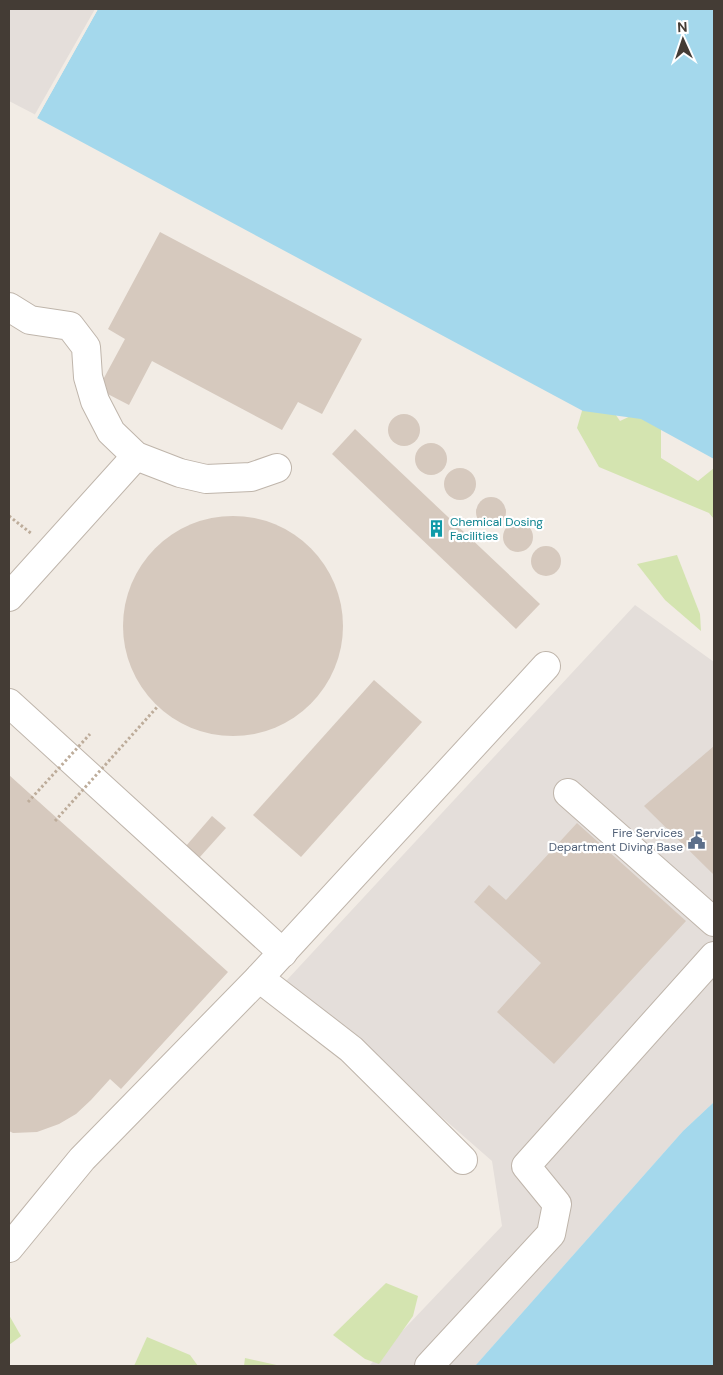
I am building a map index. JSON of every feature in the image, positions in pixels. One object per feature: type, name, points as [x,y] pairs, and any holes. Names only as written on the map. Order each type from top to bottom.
[{"type":"lane","points":[[9,307],[30,320],[70,326],[86,347],[88,377],[95,401],[111,432],[136,456],[180,473],[206,480],[251,477],[277,468]]},
{"type":"lane","points":[[9,597],[136,456]]},
{"type":"lane","points":[[9,1248],[82,1159],[259,978],[546,666]]},
{"type":"lane","points":[[9,703],[283,952]]},
{"type":"lane","points":[[568,793],[714,922]]},
{"type":"lane","points":[[430,1366],[551,1234],[557,1204],[526,1166],[714,956]]},
{"type":"lane","points":[[259,978],[351,1049],[463,1160]]},
{"type":"path","points":[[55,821],[158,706]]},
{"type":"path","points":[[28,802],[90,734]]},
{"type":"shaded area","points":[[9,9],[96,9],[36,115],[9,101]]},
{"type":"shaded area","points":[[635,605],[714,662],[714,1102],[683,1131],[475,1366],[369,1366],[502,1226],[492,1161],[286,981]]},
{"type":"green space","points":[[586,397],[609,405],[620,421],[639,412],[661,417],[661,458],[698,481],[714,468],[714,519],[709,513],[599,467],[577,428]]},
{"type":"green space","points":[[677,555],[700,614],[701,631],[665,600],[637,564]]},
{"type":"green space","points":[[386,1283],[418,1296],[413,1316],[379,1364],[365,1359],[333,1335]]},
{"type":"green space","points":[[9,1315],[21,1336],[9,1345]]},
{"type":"green space","points":[[147,1337],[190,1355],[198,1366],[134,1366]]},
{"type":"green space","points":[[245,1358],[281,1366],[244,1366]]},
{"type":"water","points":[[98,9],[714,9],[714,459],[641,419],[583,411],[37,118]]},
{"type":"water","points":[[714,1102],[714,1366],[475,1366],[683,1131]]},
{"type":"pier","points":[[95,9],[98,9],[37,118],[34,116]]},
{"type":"building","points":[[160,232],[362,339],[322,414],[298,402],[282,430],[152,361],[129,405],[98,389],[125,339],[108,329]]},
{"type":"building","points":[[404,414],[416,418],[420,430],[416,442],[404,446],[392,442],[388,430],[392,418]]},
{"type":"building","name":"Chemical Dosing Facilities","points":[[355,429],[540,604],[516,629],[332,454]]},
{"type":"building","points":[[431,443],[437,444],[442,448],[446,453],[446,465],[442,470],[437,474],[431,475],[425,474],[420,470],[416,465],[415,459],[416,453],[420,448],[425,444]]},
{"type":"building","points":[[460,468],[466,469],[471,473],[475,478],[475,490],[471,495],[466,499],[460,500],[454,499],[449,495],[445,490],[444,484],[445,478],[449,473],[454,469]]},
{"type":"building","points":[[491,497],[502,501],[506,512],[502,523],[491,527],[480,523],[476,512],[480,501]]},
{"type":"building","points":[[222,516],[244,516],[275,524],[294,534],[311,548],[325,565],[335,584],[343,615],[343,637],[335,668],[325,687],[311,704],[294,718],[275,728],[244,736],[222,736],[191,728],[181,723],[163,711],[148,696],[131,668],[123,637],[123,615],[131,584],[136,574],[148,556],[163,541],[191,524]]},
{"type":"building","points":[[518,522],[529,526],[533,537],[529,548],[518,552],[507,548],[503,537],[507,526]]},
{"type":"building","points":[[546,546],[557,550],[561,561],[557,572],[546,576],[535,572],[531,561],[535,550]]},
{"type":"building","points":[[374,680],[422,722],[301,857],[253,815]]},
{"type":"building","name":"Fire Services Department Diving Base","points":[[714,746],[714,875],[644,806]]},
{"type":"building","points":[[9,775],[228,972],[121,1089],[110,1079],[76,1114],[59,1124],[37,1132],[13,1133],[9,1131]]},
{"type":"building","points":[[212,816],[226,828],[199,858],[186,846]]},
{"type":"building","points":[[577,823],[686,921],[554,1064],[497,1012],[541,963],[474,902],[489,885],[506,900]]},
{"type":"place","name":"Chemical Dosing Facilities","points":[[436,529]]},
{"type":"place","name":"Fire Services Department Diving Base","points":[[697,840]]}]
